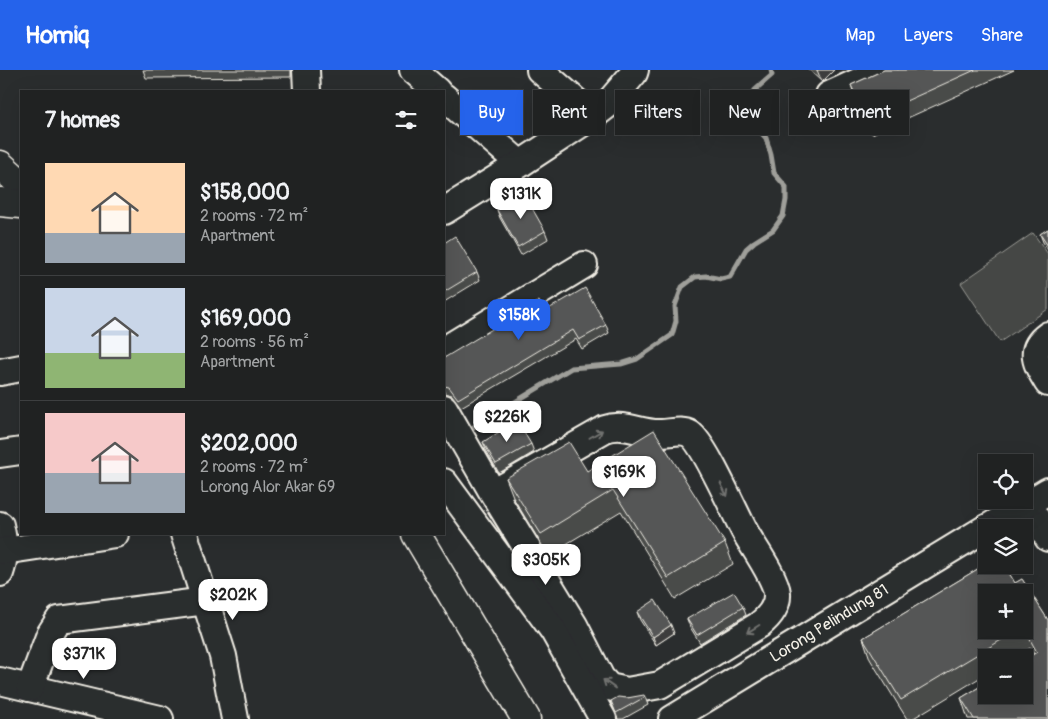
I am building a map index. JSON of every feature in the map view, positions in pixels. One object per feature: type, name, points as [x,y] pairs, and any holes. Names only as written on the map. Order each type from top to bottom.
[{"type":"main road","points":[[0,166],[20,184]]},
{"type":"main road","points":[[0,179],[20,185]]},
{"type":"main road","points":[[0,196],[20,204]]},
{"type":"main road","points":[[0,202],[20,204]]},
{"type":"main road","points":[[417,535],[526,719]]},
{"type":"street","points":[[306,70],[307,90]]},
{"type":"street","points":[[413,70],[436,90]]},
{"type":"street","points":[[540,70],[563,90]]},
{"type":"street","points":[[840,90],[884,70]]},
{"type":"street","points":[[605,107],[634,72]]},
{"type":"street","points":[[445,98],[520,164]]},
{"type":"street","points":[[445,210],[564,135]]},
{"type":"street","points":[[445,349],[584,265]]},
{"type":"street","points":[[1048,334],[1043,338],[1035,351],[1036,365],[1048,383]]},
{"type":"street","points":[[0,372],[20,368]]},
{"type":"street","points":[[445,410],[493,493],[574,625],[601,678],[609,686],[627,691],[660,685],[760,625],[769,617],[774,608],[777,596],[776,585],[744,530],[701,446],[690,434],[683,432],[658,434],[624,426],[614,426],[605,429],[493,493]]},
{"type":"street","points":[[0,454],[20,451]]},
{"type":"street","points":[[445,483],[553,630],[603,719]]},
{"type":"street","points":[[1037,497],[1048,538]]},
{"type":"street","name":"Lorong Pelindung 81","points":[[1002,519],[1037,497]]},
{"type":"street","points":[[0,525],[2,562],[111,535]]},
{"type":"street","name":"Lorong Pelindung 81","points":[[674,718],[978,533]]},
{"type":"street","points":[[184,535],[223,656],[235,719]]},
{"type":"street","points":[[30,688],[50,634],[59,620],[206,601]]},
{"type":"street","points":[[0,681],[160,719]]},
{"type":"street","points":[[660,685],[667,695],[674,718]]},
{"type":"shaded area","points":[[1033,233],[1048,254],[1048,309],[1000,342],[961,283]]},
{"type":"building","points":[[884,70],[975,70],[909,100],[909,90],[853,90],[851,85]]},
{"type":"building","points":[[524,194],[545,231],[518,247],[497,210]]},
{"type":"building","points":[[1048,229],[1048,246],[1040,234]]},
{"type":"building","points":[[455,236],[477,272],[445,291],[445,242]]},
{"type":"building","points":[[585,288],[606,325],[579,340],[573,330],[458,399],[449,387],[445,386],[445,357],[539,301],[545,311]]},
{"type":"building","points":[[517,421],[531,444],[496,464],[483,442]]},
{"type":"building","points":[[654,430],[725,543],[668,578],[613,490],[541,534],[506,478],[569,442],[587,471]]},
{"type":"building","points":[[978,569],[978,574],[1010,574],[1015,583],[1022,579],[1025,584],[978,584],[978,639],[1003,639],[986,649],[978,649],[978,654],[901,700],[863,638]]},
{"type":"building","points":[[734,592],[743,607],[697,635],[687,619]]},
{"type":"building","points":[[1033,596],[1048,620],[1048,719],[974,719],[961,698],[978,688],[978,704],[1033,704],[1033,654],[1037,652],[1030,639],[1033,639]]},
{"type":"building","points":[[655,600],[671,625],[653,637],[637,612]]},
{"type":"building","points":[[644,695],[645,697],[616,713],[611,701],[618,697],[627,698]]},
{"type":"waterway","points":[[467,431],[571,368],[621,364],[637,359],[672,335],[676,321],[675,306],[682,287],[695,277],[706,276],[721,279],[730,277],[746,249],[773,230],[783,216],[786,187],[774,173],[766,138],[750,120],[748,101],[755,90],[772,75],[771,70]]}]
